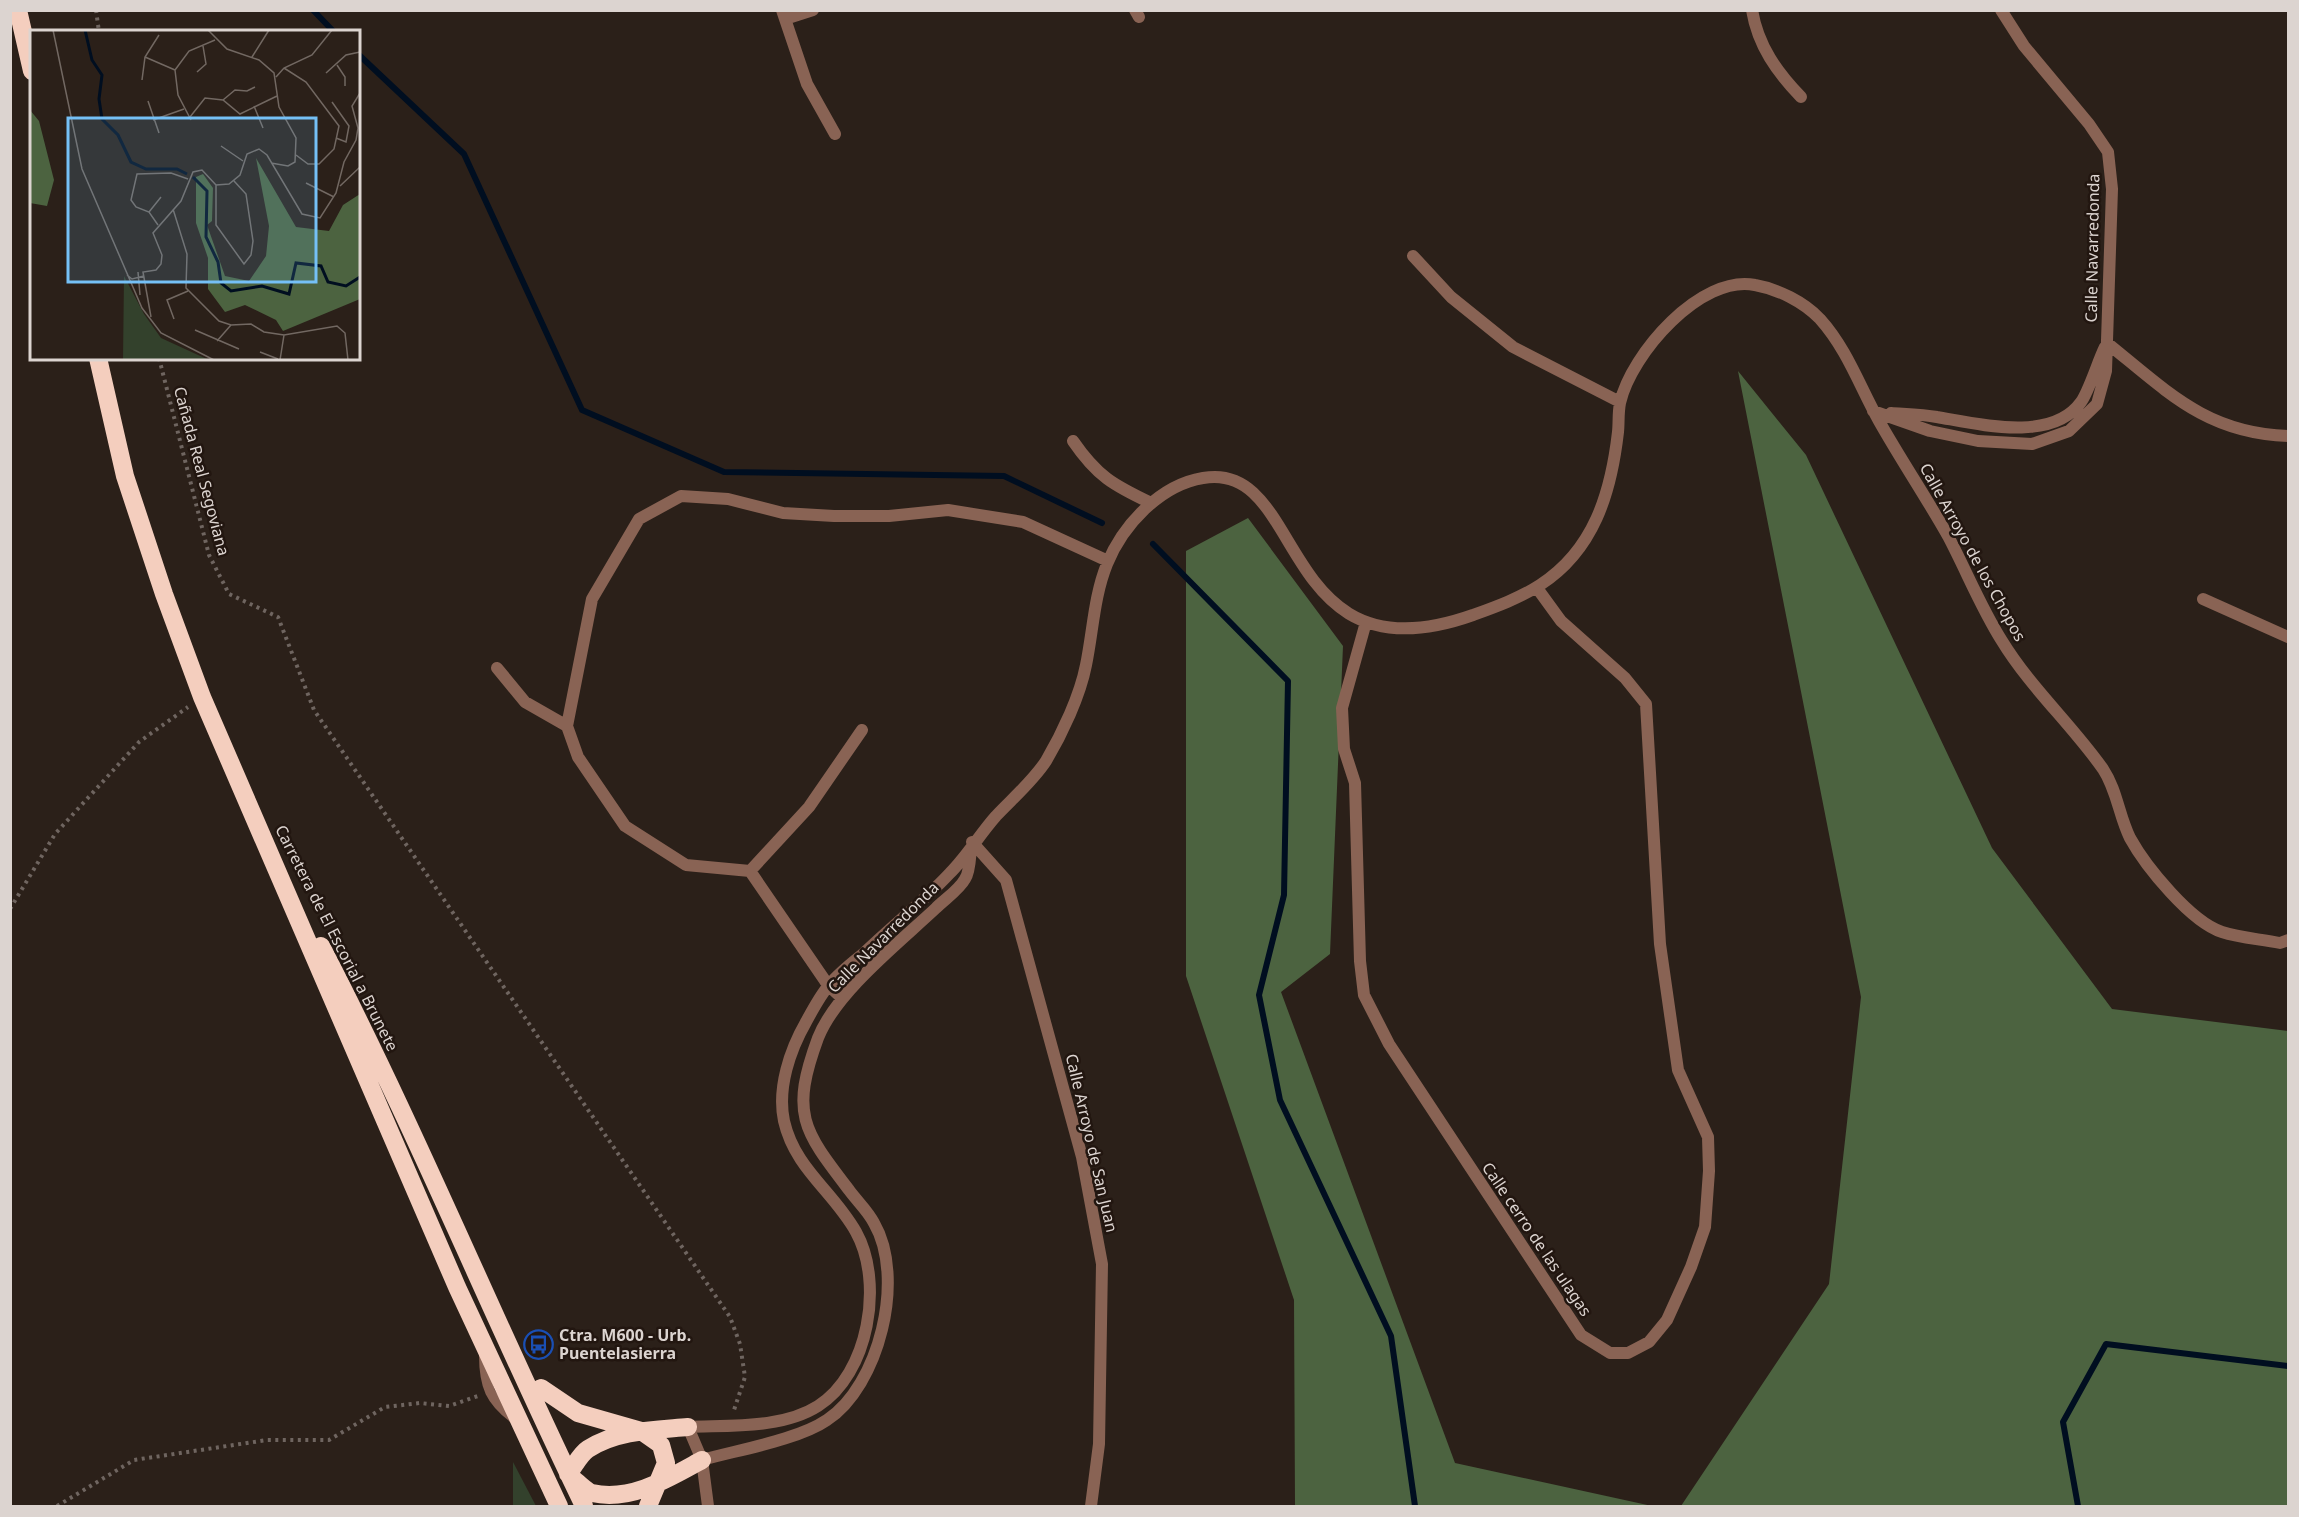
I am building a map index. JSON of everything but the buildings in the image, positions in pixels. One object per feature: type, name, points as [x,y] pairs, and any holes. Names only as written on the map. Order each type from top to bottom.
[{"type":"highway","points":[[18,10],[30,62]]},
{"type":"highway","points":[[98,360],[125,476],[164,594],[202,697],[259,828]]},
{"type":"highway","name":"Carretera de El Escorial a Brunete","points":[[259,828],[351,1005],[584,1506]]},
{"type":"highway","name":"Carretera de El Escorial a Brunete","points":[[259,828],[457,1287],[560,1506]]},
{"type":"highway","points":[[460,1236],[499,1297],[568,1452],[565,1495],[571,1506]]},
{"type":"highway","points":[[457,1287],[468,1292],[483,1319],[552,1464],[590,1493],[622,1494],[658,1484],[702,1460]]},
{"type":"highway","points":[[541,1388],[578,1413],[641,1431],[660,1445],[666,1463],[648,1506]]},
{"type":"highway","points":[[568,1474],[586,1449],[641,1431],[688,1427]]},
{"type":"street","points":[[813,10],[783,15],[807,84],[835,134]]},
{"type":"street","points":[[1752,10],[1755,30],[1777,72],[1801,97]]},
{"type":"street","name":"Calle Navarredonda","points":[[688,1427],[786,1419],[816,1408],[835,1392],[860,1351],[870,1305],[869,1267],[855,1229],[795,1154],[782,1114],[786,1068],[802,1028],[828,985],[955,869],[972,842],[1044,765],[1085,673],[1093,614],[1108,561],[1128,528],[1151,503],[1184,483],[1204,477],[1222,476],[1240,481],[1256,492],[1309,578],[1329,599],[1366,622],[1392,630],[1418,630],[1446,625],[1490,609],[1537,588],[1570,562],[1594,529],[1610,482],[1620,402],[1633,370],[1658,335],[1690,304],[1724,288],[1744,282],[1789,296],[1815,313],[1838,342],[1873,411],[1930,431],[1978,441],[2032,444],[2069,431],[2097,404],[2106,371],[2112,189],[2108,152],[2090,124],[2024,46],[2001,10]]},
{"type":"street","points":[[1413,256],[1451,297],[1513,347],[1620,402]]},
{"type":"street","points":[[2107,343],[2176,399],[2218,424],[2258,435],[2289,436]]},
{"type":"street","name":"Calle Arroyo de los Chopos","points":[[1873,411],[1945,531],[2003,644],[2109,777],[2130,837],[2169,893],[2216,931],[2280,943],[2289,940]]},
{"type":"street","points":[[1073,441],[1090,466],[1115,486],[1151,503]]},
{"type":"street","points":[[750,871],[686,865],[625,826],[578,757],[567,726],[592,599],[639,519],[681,496],[728,499],[783,513],[889,516],[948,510],[1023,522],[1108,561]]},
{"type":"street","name":"Calle cerro de las ulagas","points":[[1366,622],[1342,708],[1344,748],[1355,783],[1359,950],[1364,995],[1389,1044],[1581,1335],[1610,1353],[1628,1353],[1649,1342],[1667,1320],[1691,1267],[1705,1227],[1709,1171],[1708,1137],[1678,1070],[1660,944],[1646,704],[1625,678],[1561,621],[1537,588]]},
{"type":"street","points":[[2203,599],[2289,637]]},
{"type":"street","points":[[497,668],[525,702],[567,726]]},
{"type":"street","points":[[750,871],[809,807],[862,730]]},
{"type":"street","name":"Calle Navarredonda","points":[[702,1460],[793,1436],[826,1421],[849,1403],[874,1355],[887,1309],[887,1263],[875,1224],[815,1146],[802,1113],[807,1075],[819,1036],[842,998],[966,879],[972,842]]},
{"type":"street","name":"Calle Arroyo de San Juan","points":[[972,842],[1006,880],[1082,1157],[1102,1264],[1099,1444],[1090,1506]]},
{"type":"street","points":[[750,871],[828,985],[842,998]]},
{"type":"street","points":[[688,1427],[702,1460],[708,1506]]},
{"type":"lane","points":[[484,1346],[484,1379],[489,1391],[501,1409],[521,1424]]},
{"type":"path","points":[[96,10],[99,30]]},
{"type":"path","name":"Cañada Real Segoviana","points":[[160,360],[209,555],[229,594],[278,617],[293,661],[314,710],[730,1317],[740,1344],[745,1377],[729,1425]]},
{"type":"path","points":[[10,909],[55,834],[139,742],[202,697]]},
{"type":"path","points":[[57,1506],[134,1460],[267,1440],[328,1440],[385,1407],[420,1403],[449,1406],[489,1391]]},
{"type":"green space","points":[[1738,371],[1806,455],[1992,848],[2112,1009],[2288,1031],[2288,1506],[1681,1506],[1829,1284],[1861,997]]},
{"type":"green space","points":[[1248,518],[1343,646],[1330,954],[1281,992],[1455,1463],[1652,1506],[1295,1506],[1294,1300],[1186,976],[1186,551]]},
{"type":"green space","points":[[513,1462],[536,1506],[513,1506]]},
{"type":"waterway","points":[[313,10],[332,30]]},
{"type":"waterway","points":[[360,56],[464,154],[582,410],[724,472],[1004,476],[1102,523]]},
{"type":"waterway","points":[[1153,544],[1288,681],[1284,895],[1259,995],[1280,1100],[1391,1336],[1415,1506]]},
{"type":"waterway","points":[[2078,1506],[2063,1422],[2106,1344],[2288,1366]]},
{"type":"place","name":"Ctra. M600 - Urb. Puentelasierra","points":[[538,1344]]}]
